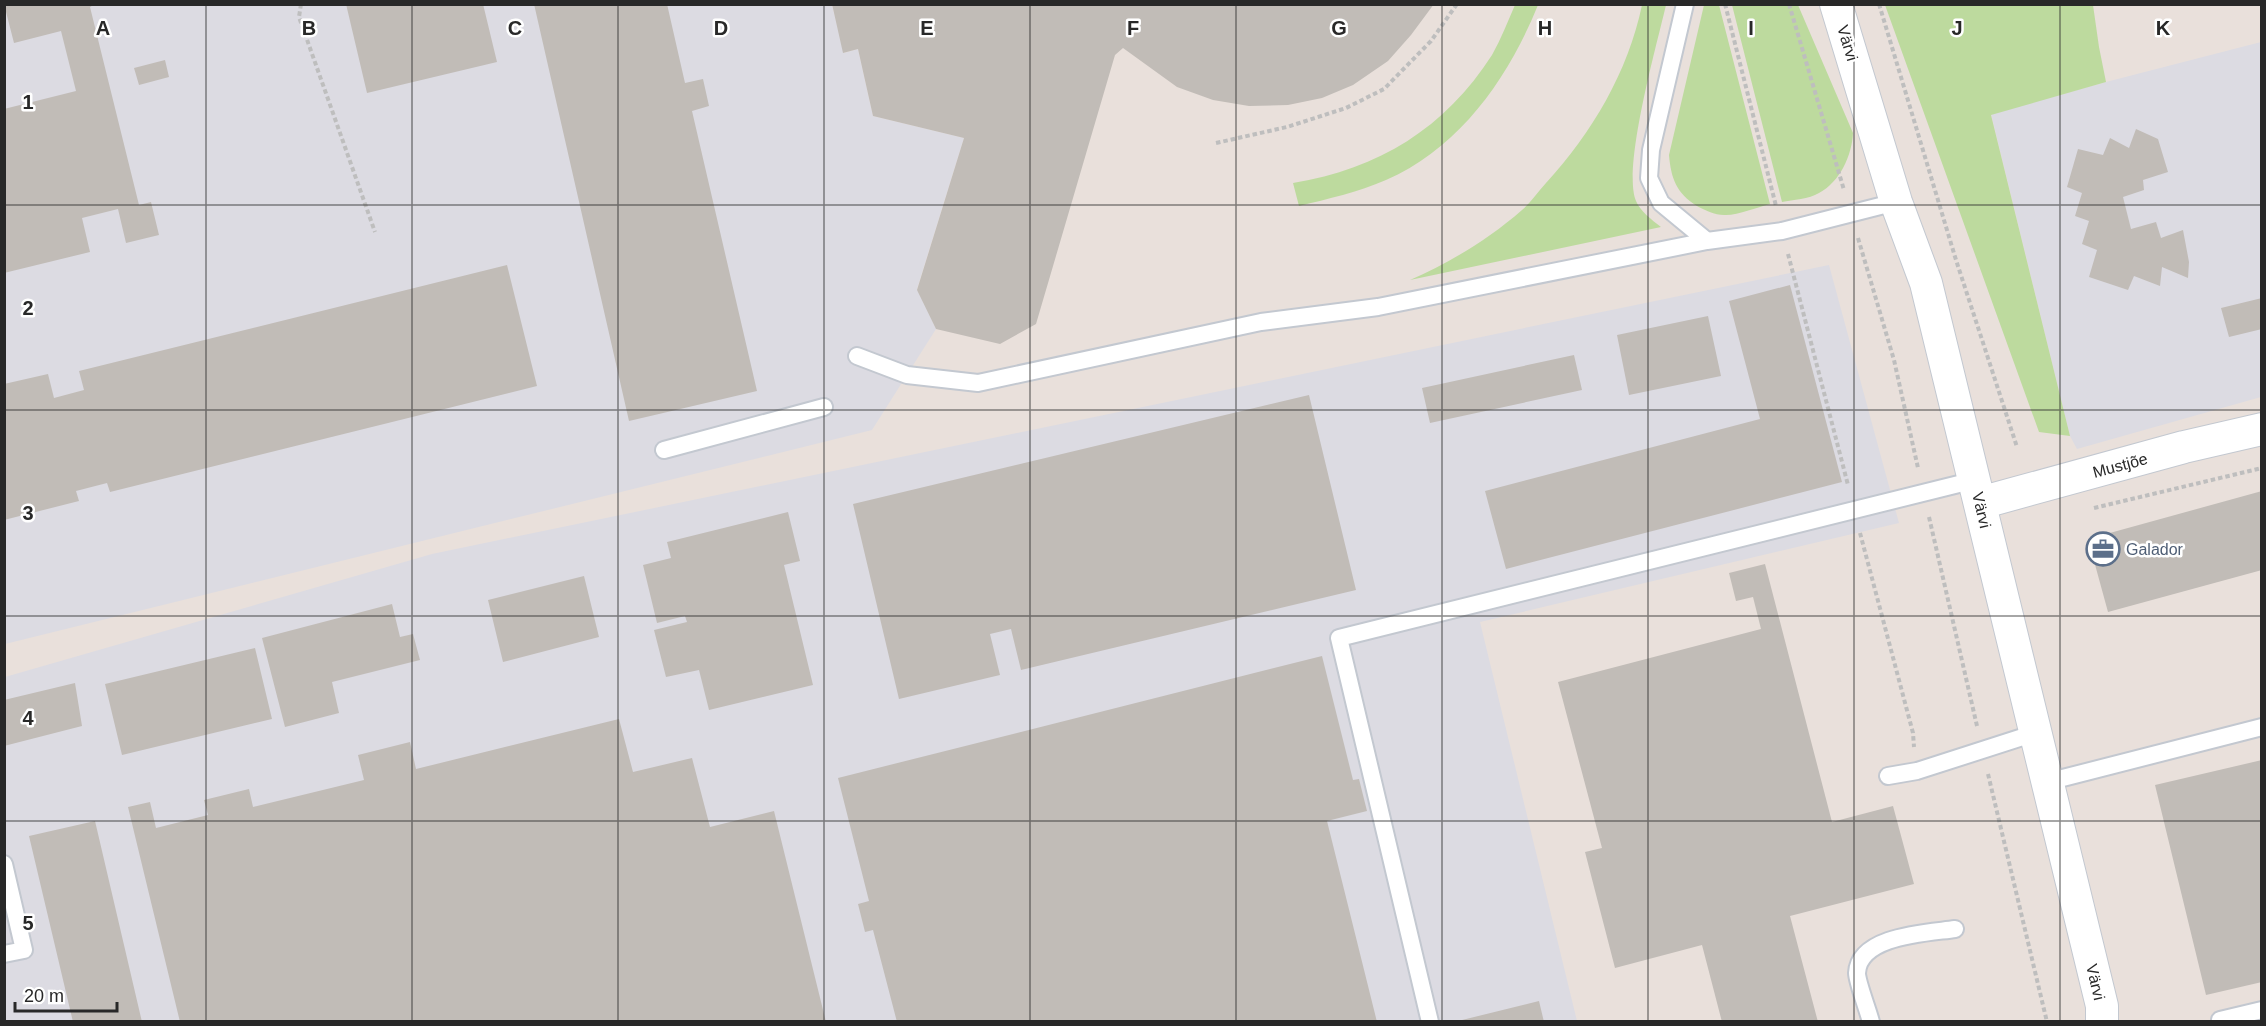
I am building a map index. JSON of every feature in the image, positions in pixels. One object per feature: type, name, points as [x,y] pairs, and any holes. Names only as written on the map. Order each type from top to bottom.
[{"type":"street","name":"Värvi","points":[[1836,4],[1896,202],[1926,283],[2102,1006],[2102,1022]]},
{"type":"street","name":"Mustjõe","points":[[1977,491],[2262,429]]},
{"type":"lane","points":[[1685,4],[1651,150],[1649,178],[1661,203],[1707,241]]},
{"type":"lane","points":[[857,356],[907,375],[978,383],[1261,322],[1378,307],[1707,241],[1782,231],[1896,202]]},
{"type":"lane","points":[[664,450],[824,407]]},
{"type":"lane","points":[[1430,1022],[1339,638],[1854,510],[1977,491]]},
{"type":"lane","points":[[2047,782],[2262,727]]},
{"type":"lane","points":[[1888,776],[1917,771],[2036,733]]},
{"type":"lane","points":[[4,864],[24,950],[4,954]]},
{"type":"lane","points":[[1871,1022],[1857,973],[1862,958],[1870,948],[1896,938],[1955,929]]},
{"type":"lane","points":[[2220,1020],[2262,1010]]},
{"type":"path","points":[[301,4],[299,17],[375,232]]},
{"type":"path","points":[[1216,143],[1307,121],[1347,108],[1384,89],[1431,41],[1457,4]]},
{"type":"path","points":[[1725,4],[1913,733],[1917,771]]},
{"type":"path","points":[[1879,4],[1956,260],[2017,447]]},
{"type":"path","points":[[2089,505],[2096,508],[2262,468]]},
{"type":"shaded area","points":[[4,5],[832,5],[844,53],[858,49],[873,116],[964,138],[917,289],[936,329],[872,430],[5,644]]},
{"type":"shaded area","points":[[2261,42],[2261,397],[2077,449],[2070,436],[1991,114]]},
{"type":"shaded area","points":[[1829,265],[1899,523],[1480,622],[1577,1021],[5,1022],[5,677],[432,554]]},
{"type":"green space","points":[[1515,5],[1538,5],[1497,84],[1459,130],[1413,166],[1386,180],[1354,192],[1299,206],[1293,183],[1354,167],[1381,156],[1431,124],[1453,104],[1492,55]]},
{"type":"green space","points":[[1642,5],[1666,5],[1642,105],[1633,185],[1638,205],[1661,227],[1410,280],[1454,258],[1496,231],[1525,207],[1563,164],[1593,122],[1618,78],[1636,30]]},
{"type":"green space","points":[[1704,5],[1719,5],[1770,204],[1729,215],[1710,212],[1684,196],[1673,178],[1669,155]]},
{"type":"green space","points":[[1732,5],[1798,5],[1853,133],[1847,159],[1839,175],[1815,195],[1782,202]]},
{"type":"green space","points":[[1885,5],[2093,5],[2106,82],[1991,115],[2070,436],[2039,432]]},
{"type":"building","points":[[4,4],[95,4],[90,7],[139,205],[151,202],[159,235],[126,243],[118,209],[82,218],[90,252],[4,273],[4,109],[76,91],[61,31],[14,43]]},
{"type":"building","points":[[346,4],[483,4],[497,62],[367,93]]},
{"type":"building","points":[[534,4],[667,4],[685,83],[703,79],[709,106],[692,111],[757,391],[629,421]]},
{"type":"building","points":[[832,4],[1434,4],[1388,61],[1353,85],[1322,98],[1288,105],[1249,106],[1213,100],[1177,87],[1123,48],[1115,55],[1036,324],[1000,344],[936,329],[917,290],[964,138],[873,116],[858,49],[843,53]]},
{"type":"building","points":[[165,60],[169,77],[139,85],[134,68]]},
{"type":"building","points":[[2136,129],[2158,139],[2168,172],[2143,180],[2144,190],[2123,197],[2131,229],[2156,222],[2161,238],[2183,230],[2189,262],[2188,278],[2162,267],[2160,286],[2134,276],[2128,290],[2089,277],[2097,250],[2082,244],[2089,221],[2075,216],[2082,193],[2067,187],[2078,149],[2103,155],[2110,138],[2129,148]]},
{"type":"building","points":[[507,265],[537,386],[110,492],[107,483],[76,491],[79,501],[4,520],[4,384],[48,374],[54,398],[84,390],[79,371]]},
{"type":"building","points":[[1790,285],[1842,482],[1506,569],[1485,491],[1760,419],[1729,301]]},
{"type":"building","points":[[2262,298],[2262,329],[2229,337],[2221,308]]},
{"type":"building","points":[[1708,316],[1721,376],[1629,395],[1617,335]]},
{"type":"building","points":[[1574,355],[1582,390],[1430,423],[1422,388]]},
{"type":"building","points":[[1309,395],[1356,590],[1021,670],[1011,629],[990,634],[1000,675],[899,699],[853,504]]},
{"type":"building","points":[[2262,491],[2262,570],[2108,612],[2088,539]]},
{"type":"building","points":[[788,512],[800,561],[784,565],[813,685],[709,710],[699,670],[666,677],[654,630],[687,622],[685,616],[657,623],[643,565],[671,558],[667,542]]},
{"type":"building","points":[[1765,564],[1832,822],[1893,806],[1914,884],[1790,916],[1818,1022],[1722,1022],[1702,945],[1615,968],[1585,852],[1602,848],[1558,682],[1761,629],[1753,597],[1736,601],[1729,573]]},
{"type":"building","points":[[584,576],[599,637],[503,662],[488,600]]},
{"type":"building","points":[[392,604],[400,637],[413,634],[420,660],[332,682],[339,713],[285,727],[262,638]]},
{"type":"building","points":[[255,648],[272,719],[122,755],[105,684]]},
{"type":"building","points":[[1322,656],[1353,780],[1359,779],[1367,811],[1327,821],[1377,1022],[897,1022],[873,930],[865,932],[858,904],[869,901],[838,778]]},
{"type":"building","points":[[75,683],[82,726],[4,746],[4,700]]},
{"type":"building","points":[[619,719],[633,772],[692,758],[710,827],[774,811],[826,1022],[180,1022],[128,807],[150,802],[156,828],[208,815],[204,800],[249,789],[253,807],[364,780],[358,755],[410,742],[416,769]]},
{"type":"building","points":[[2262,760],[2262,982],[2206,995],[2155,785]]},
{"type":"building","points":[[95,821],[142,1022],[73,1022],[29,836]]},
{"type":"building","points":[[1539,1001],[1544,1022],[1458,1022],[1458,1021]]},
{"type":"place","name":"Galador","points":[[2103,549]]}]
